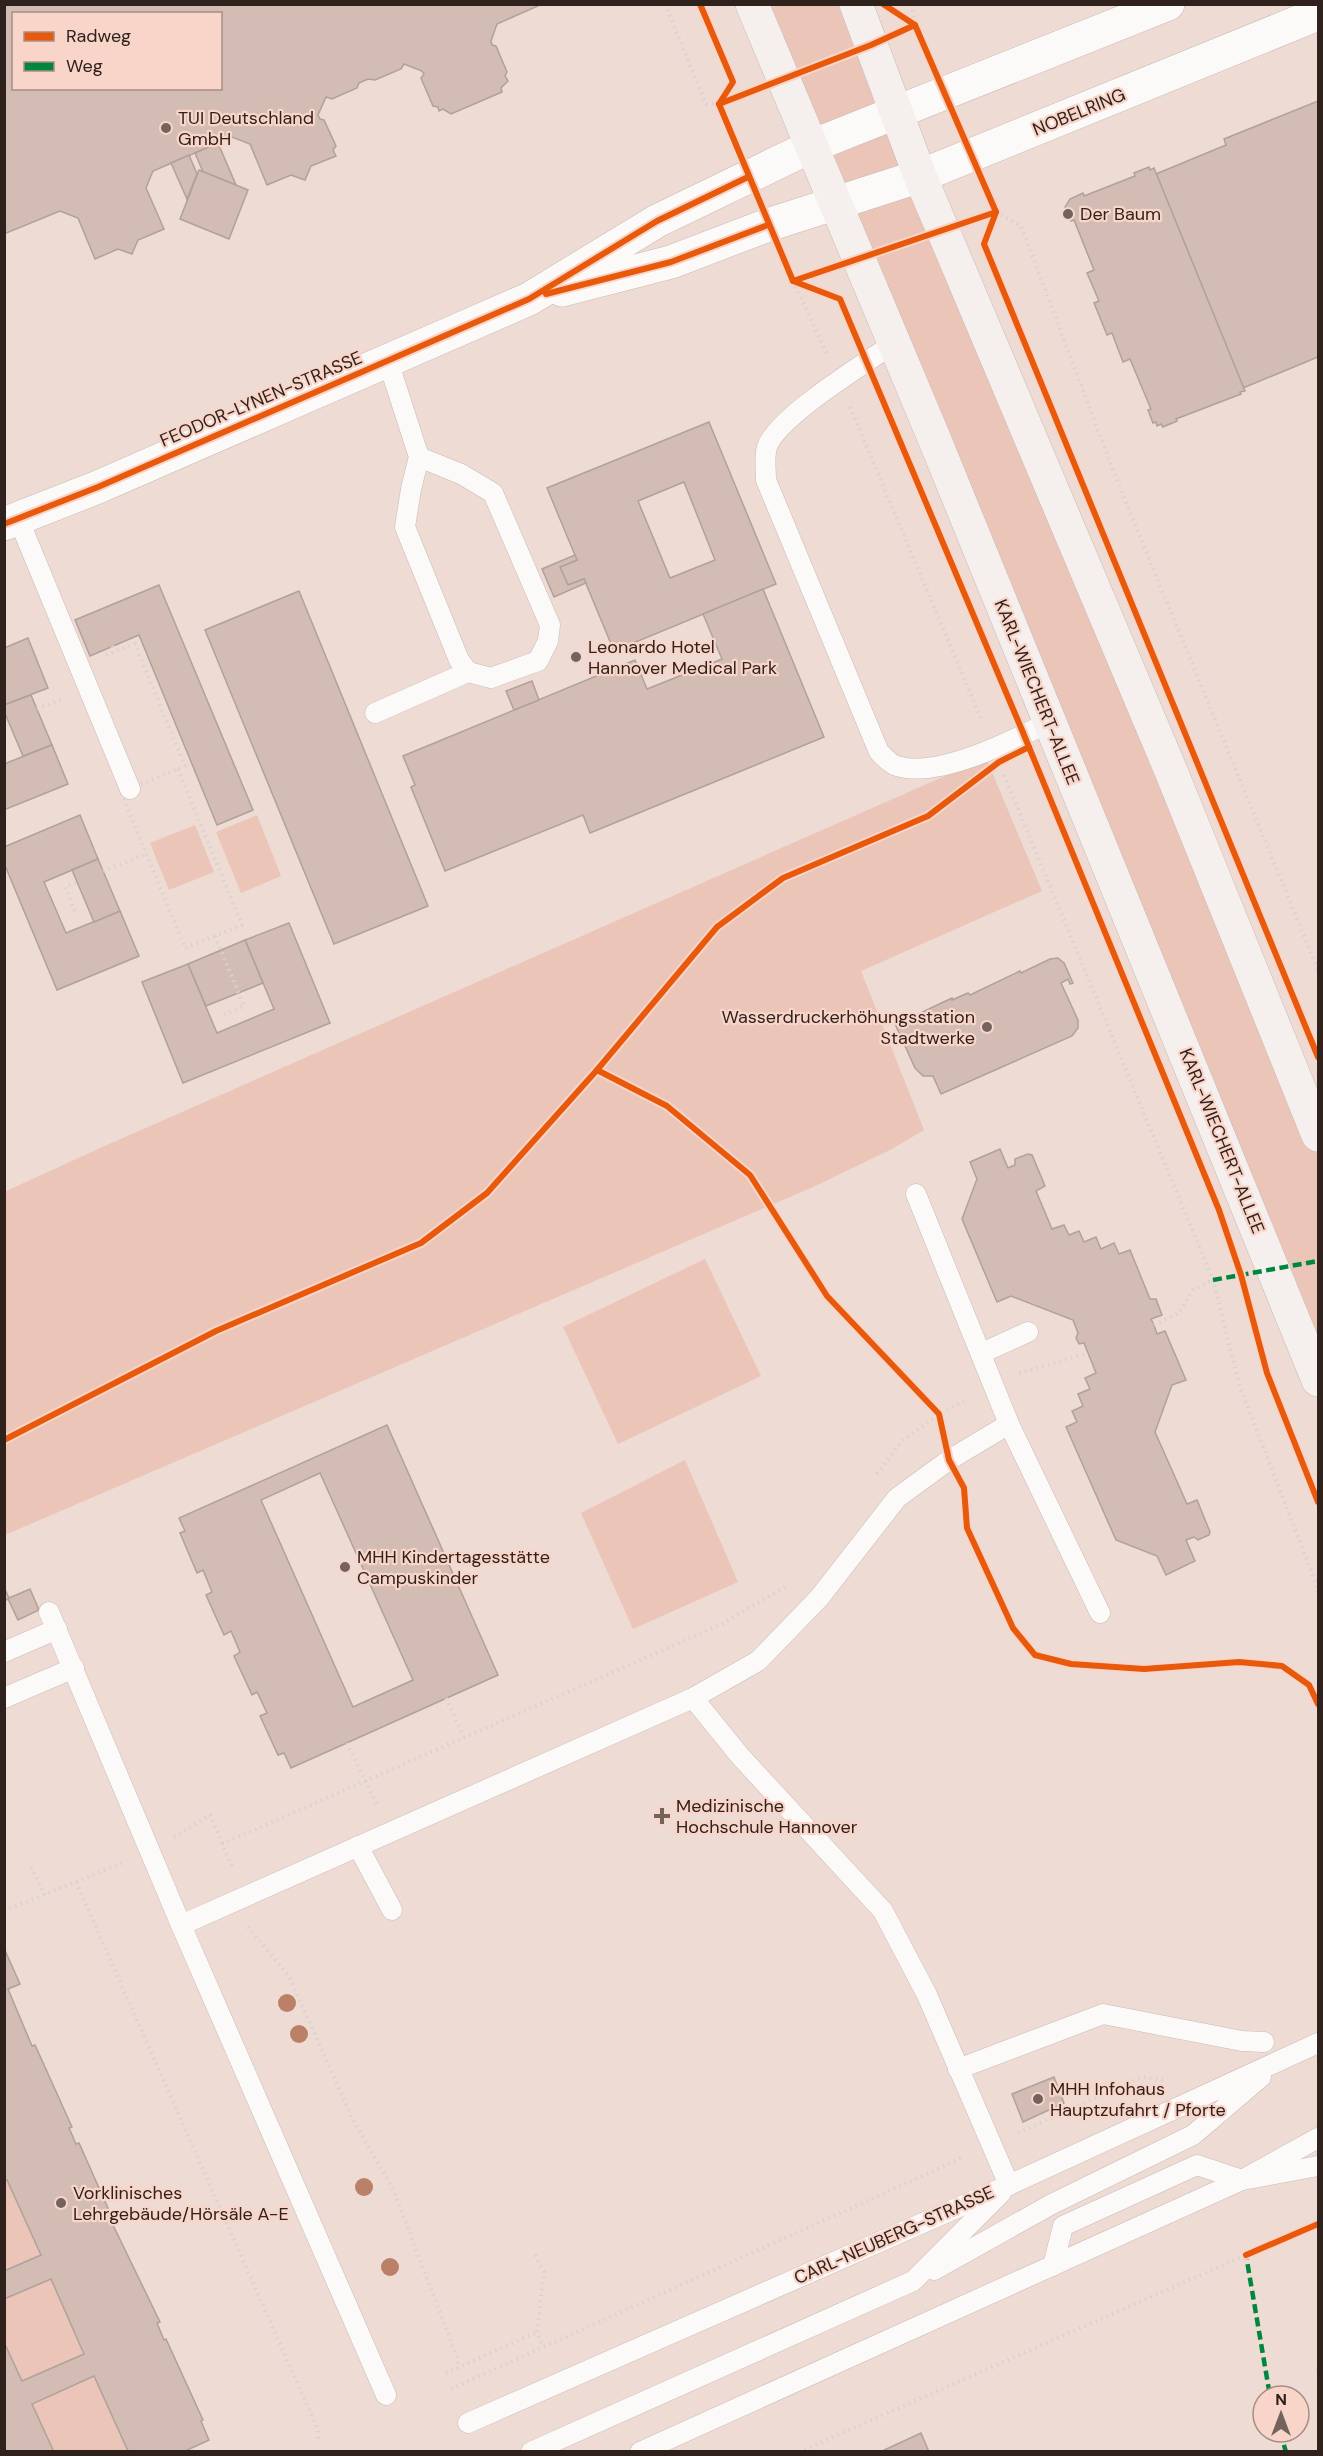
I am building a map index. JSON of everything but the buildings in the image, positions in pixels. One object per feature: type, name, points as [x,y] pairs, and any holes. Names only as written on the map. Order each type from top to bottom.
[{"type":"main road","name":"KARL-WIECHERT-ALLEE","points":[[752,4],[894,344],[1318,1380]]},
{"type":"main road","points":[[856,4],[920,176],[1171,771],[1318,1135]]},
{"type":"street","points":[[812,146],[898,114],[1168,4]]},
{"type":"street","name":"NOBELRING","points":[[836,203],[920,176],[1318,14]]},
{"type":"street","name":"FEODOR-LYNEN-STRASSE","points":[[11,521],[98,487],[529,299],[657,221],[812,146]]},
{"type":"street","name":"FEODOR-LYNEN-STRASSE","points":[[529,299],[671,262],[768,225],[836,203]]},
{"type":"lane","points":[[894,344],[839,380],[782,424],[767,448],[766,480],[879,752],[894,766],[915,770],[934,768],[993,749],[1049,722]]},
{"type":"lane","points":[[388,361],[419,457],[405,527],[459,660],[468,672]]},
{"type":"lane","points":[[375,713],[468,672],[491,678],[538,662],[548,641],[550,625],[493,493],[461,474],[419,457]]},
{"type":"lane","points":[[11,521],[130,789]]},
{"type":"lane","points":[[916,1194],[1009,1424],[1100,1613]]},
{"type":"lane","points":[[982,1353],[1028,1332]]},
{"type":"lane","points":[[181,1925],[693,1698],[758,1661],[819,1598],[897,1498],[949,1460],[1009,1424]]},
{"type":"lane","points":[[4,1652],[53,1621],[181,1925],[386,2395]]},
{"type":"lane","points":[[4,1698],[74,1668]]},
{"type":"lane","points":[[693,1698],[740,1756],[883,1911],[927,1995],[1009,2185],[913,2281]]},
{"type":"lane","points":[[358,1846],[392,1910]]},
{"type":"lane","points":[[958,2069],[1103,2014],[1242,2041],[1264,2042]]},
{"type":"lane","name":"CARL-NEUBERG-STRASSE","points":[[468,2423],[1009,2185],[1318,2043]]},
{"type":"lane","points":[[531,2451],[913,2281],[1052,2204],[1192,2135],[1279,2061]]},
{"type":"lane","points":[[640,2451],[1242,2180],[1318,2138]]},
{"type":"lane","points":[[1053,2266],[1063,2226],[1197,2165],[1242,2180],[1318,2166]]},
{"type":"path","points":[[665,4],[706,104],[718,104],[723,97]]},
{"type":"path","points":[[912,4],[915,26]]},
{"type":"path","points":[[907,20],[915,26]]},
{"type":"path","points":[[992,223],[996,212],[1021,226],[1118,483],[1318,970]]},
{"type":"path","points":[[793,281],[802,285]]},
{"type":"path","points":[[793,281],[839,380],[1213,1280],[1239,1384],[1318,1589]]},
{"type":"path","points":[[112,646],[115,652]]},
{"type":"path","points":[[178,769],[242,925],[185,948],[146,854],[121,792],[178,769]]},
{"type":"path","points":[[103,871],[146,854]]},
{"type":"path","points":[[75,911],[65,887],[77,882]]},
{"type":"path","points":[[215,936],[244,1006],[224,1014]]},
{"type":"path","points":[[1154,1325],[1179,1313],[1193,1290],[1192,1288],[1213,1280]]},
{"type":"path","points":[[873,1478],[902,1441],[939,1414],[1028,1369],[1088,1353]]},
{"type":"path","points":[[222,1844],[720,1625],[795,1581]]},
{"type":"path","points":[[446,1698],[464,1737]]},
{"type":"path","points":[[347,1743],[365,1780]]},
{"type":"path","points":[[4,1911],[150,1851],[210,1815],[235,1872]]},
{"type":"path","points":[[31,1867],[45,1895]]},
{"type":"path","points":[[76,1882],[318,2430],[318,2439]]},
{"type":"path","points":[[236,1900],[244,1922],[288,1976],[353,2121],[393,2189],[457,2357],[458,2368]]},
{"type":"path","points":[[451,2389],[1142,2077],[1174,2082]]},
{"type":"path","points":[[535,2255],[544,2272],[537,2332],[543,2346]]},
{"type":"path","points":[[799,2451],[1246,2255]]},
{"type":"path","points":[[446,2373],[537,2332]]},
{"type":"shaded area","points":[[752,5],[854,5],[1318,1138],[1318,1383]]},
{"type":"shaded area","points":[[986,758],[1042,891],[861,971],[924,1130],[892,1149],[813,1187],[5,1535],[4,1192]]},
{"type":"shaded area","points":[[257,815],[281,876],[241,893],[216,832]]},
{"type":"shaded area","points":[[195,825],[214,872],[169,890],[150,843]]},
{"type":"shaded area","points":[[705,1259],[761,1376],[618,1444],[563,1327]]},
{"type":"shaded area","points":[[685,1460],[738,1582],[633,1629],[581,1513]]},
{"type":"shaded area","points":[[7,2180],[41,2255],[4,2271],[4,2181]]},
{"type":"shaded area","points":[[51,2279],[84,2354],[22,2381],[5,2342],[4,2299]]},
{"type":"shaded area","points":[[94,2376],[128,2451],[54,2451],[32,2404]]},
{"type":"tram line","points":[[1317,2369],[1318,2376]]},
{"type":"marked path","points":[[1213,1280],[1318,1261]]},
{"type":"marked path","points":[[1250,2254],[1246,2255],[1268,2384]]},
{"type":"marked path","points":[[1284,2444],[1286,2452]]},
{"type":"cycle path","points":[[700,4],[733,82],[719,104]]},
{"type":"cycle path","points":[[883,4],[915,25],[996,212],[984,244],[1318,1057]]},
{"type":"cycle path","points":[[719,104],[871,45],[915,25]]},
{"type":"cycle path","points":[[719,104],[793,281],[840,299],[1024,735],[1219,1210],[1241,1275],[1267,1373],[1318,1502]]},
{"type":"cycle path","points":[[4,524],[98,487],[529,299],[657,221],[748,177]]},
{"type":"cycle path","points":[[793,281],[996,212]]},
{"type":"cycle path","points":[[546,294],[671,262],[768,225]]},
{"type":"cycle path","points":[[4,1440],[216,1331],[421,1243],[487,1193],[597,1070],[717,927],[783,878],[928,816],[999,762],[1029,747]]},
{"type":"cycle path","points":[[597,1070],[667,1106],[750,1175],[827,1296],[939,1414],[949,1460],[964,1488],[967,1528],[1013,1628],[1035,1655],[1071,1664],[1144,1669],[1239,1662],[1282,1666],[1309,1685],[1318,1704]]},
{"type":"cycle path","points":[[1246,2255],[1318,2224]]},
{"type":"place","name":"TUI Deutschland GmbH","points":[[166,128]]},
{"type":"place","name":"Der Baum","points":[[1068,214]]},
{"type":"place","name":"Leonardo Hotel Hannover Medical Park","points":[[576,657]]},
{"type":"place","name":"Wasserdruckerhöhungsstation Stadtwerke","points":[[987,1027]]},
{"type":"place","name":"MHH Kindertagesstätte Campuskinder","points":[[345,1567]]},
{"type":"place","name":"Medizinische Hochschule Hannover","points":[[662,1816]]},
{"type":"place","name":"MHH Infohaus Hauptzufahrt / Pforte","points":[[1038,2099]]},
{"type":"place","name":"Vorklinisches Lehrgebäude/Hörsäle A-E","points":[[61,2203]]}]
